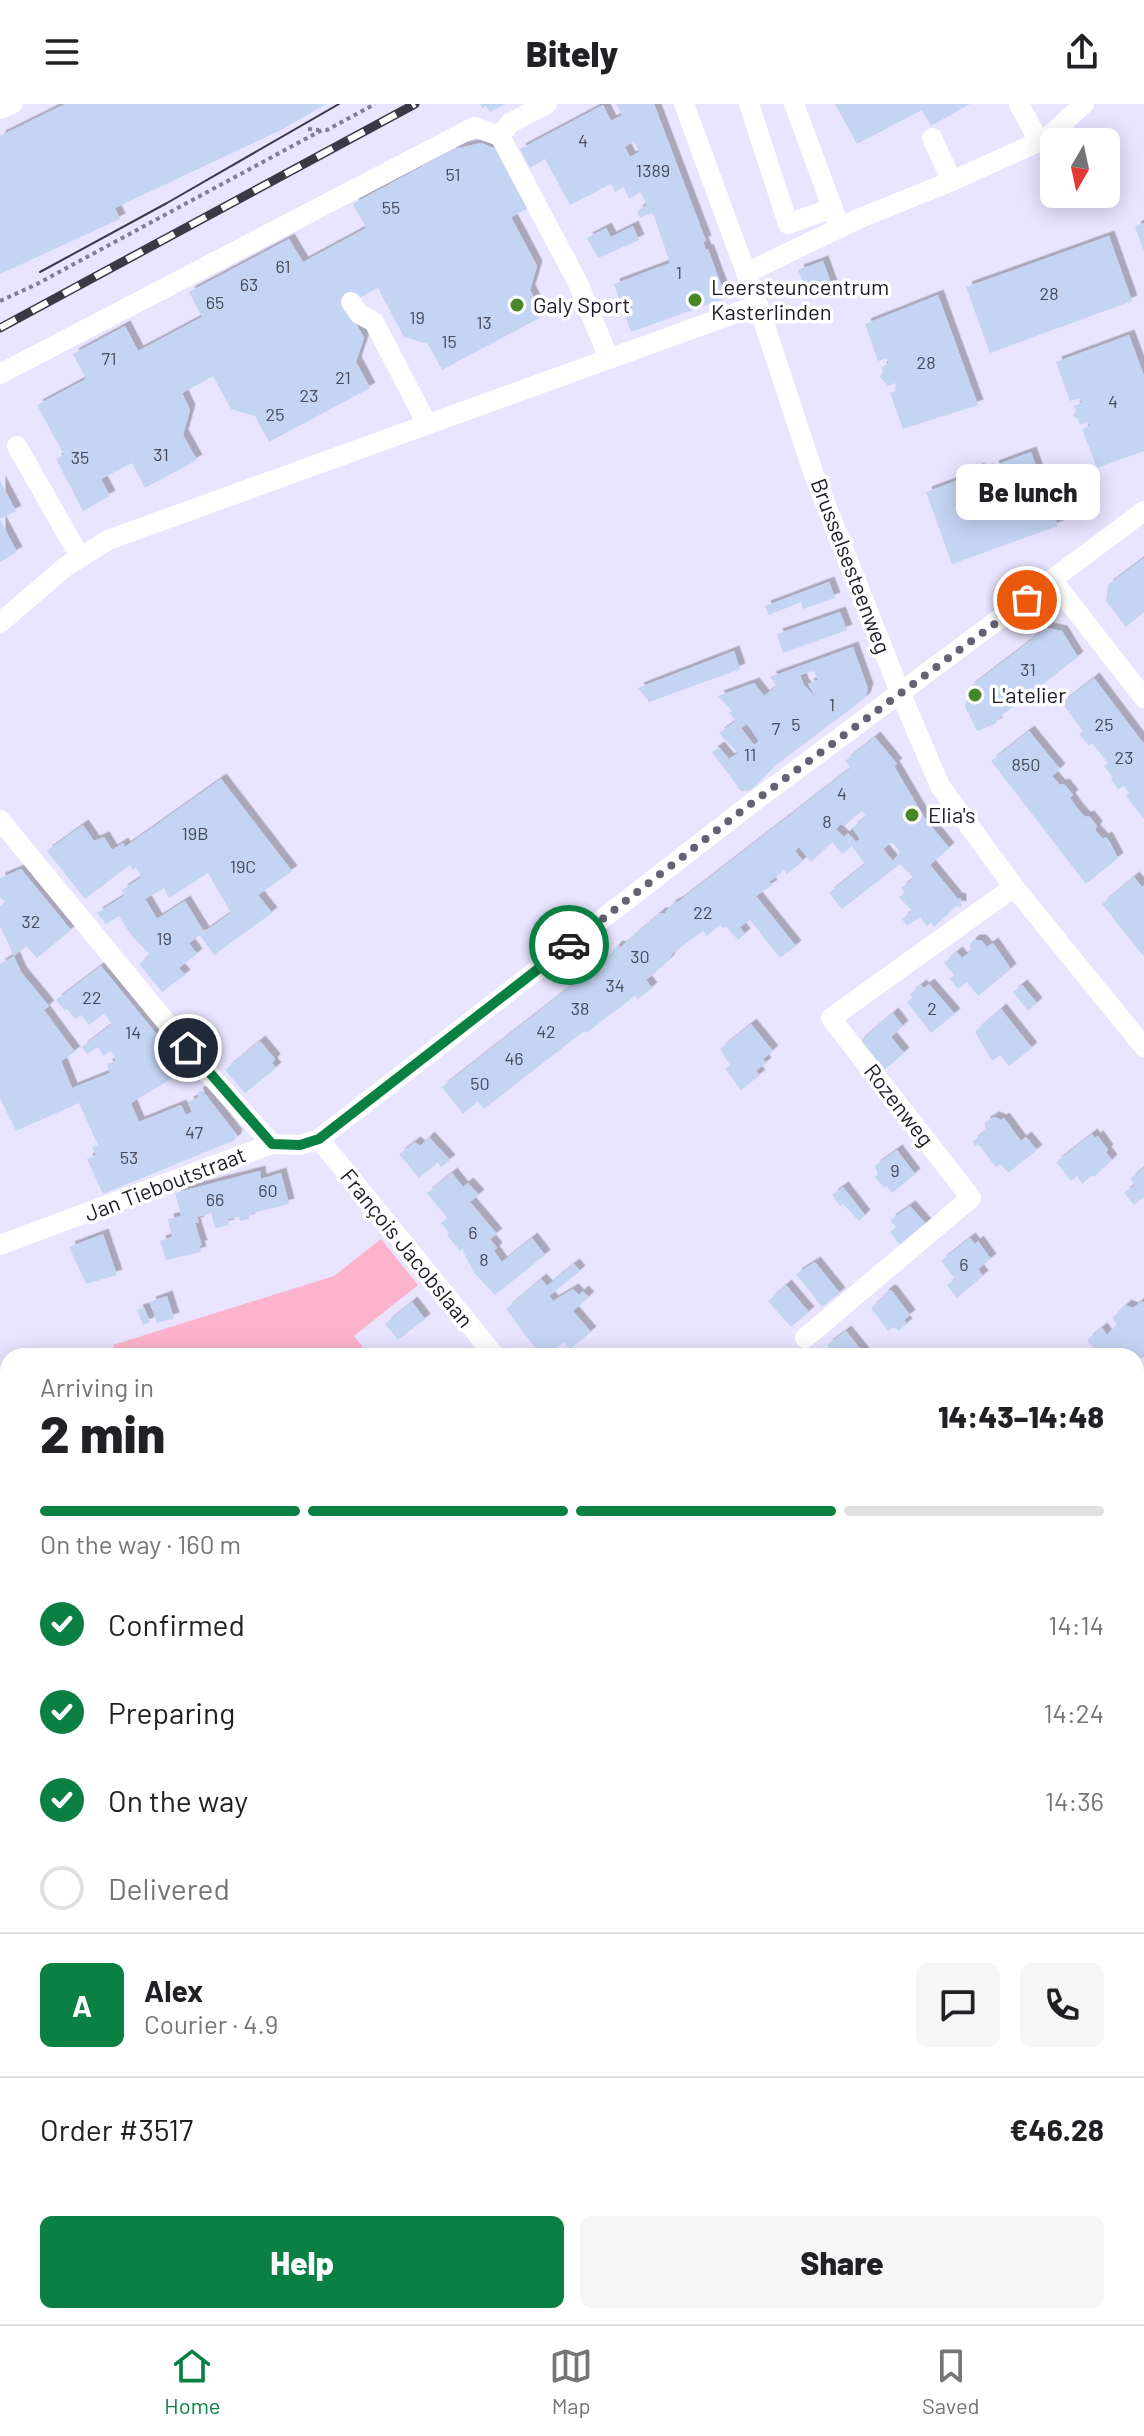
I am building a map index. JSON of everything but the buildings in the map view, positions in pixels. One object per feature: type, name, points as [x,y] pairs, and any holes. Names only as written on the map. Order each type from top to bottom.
[{"type":"street","points":[[0,109],[12,104]]},
{"type":"street","points":[[500,136],[510,123],[547,104]]},
{"type":"street","name":"Brusselsesteenweg","points":[[684,104],[758,305],[813,472],[940,786],[1014,887],[1144,1047]]},
{"type":"street","points":[[749,104],[788,224],[836,218],[952,181],[1047,138],[1084,104]]},
{"type":"street","points":[[794,104],[836,218]]},
{"type":"street","points":[[1019,104],[1039,142]]},
{"type":"street","points":[[0,374],[474,127],[500,136],[578,283],[609,359]]},
{"type":"street","points":[[932,138],[952,181]]},
{"type":"street","points":[[746,273],[836,218]]},
{"type":"street","points":[[351,302],[359,314],[374,322],[427,424]]},
{"type":"street","points":[[0,623],[65,567],[108,540],[758,305]]},
{"type":"street","points":[[17,446],[80,557]]},
{"type":"street","points":[[319,1139],[748,806],[1144,511]]},
{"type":"street","points":[[1053,581],[1144,698]]},
{"type":"street","points":[[0,820],[208,1073],[272,1144]]},
{"type":"street","name":"Rozenweg","points":[[805,1338],[971,1198],[831,1018],[1014,887]]},
{"type":"street","name":"Jan Tieboutstraat","points":[[0,1245],[272,1144],[300,1145],[319,1139]]},
{"type":"street","name":"François Jacobslaan","points":[[319,1139],[489,1348]]},
{"type":"path","points":[[308,129],[327,130],[375,104]]},
{"type":"path","points":[[0,301],[322,130]]},
{"type":"shaded area","points":[[381,1239],[418,1285],[354,1336],[363,1347],[361,1348],[114,1348],[113,1345],[334,1276]]},
{"type":"tram line","points":[[40,272],[339,104]]},
{"type":"railway","points":[[0,328],[415,104]]},
{"type":"way so far","points":[[569,945],[748,806],[1027,600]]},
{"type":"place","name":"Leersteuncentrum Kasterlinden","points":[[695,300]]},
{"type":"place","name":"Galy Sport","points":[[517,305]]},
{"type":"place","name":"Be lunch","points":[[1027,600]]},
{"type":"place","name":"L'atelier","points":[[975,695]]},
{"type":"place","name":"Elia's","points":[[912,815]]},
{"type":"route","points":[[188,1048],[272,1144],[300,1145],[319,1139],[569,945]]}]
